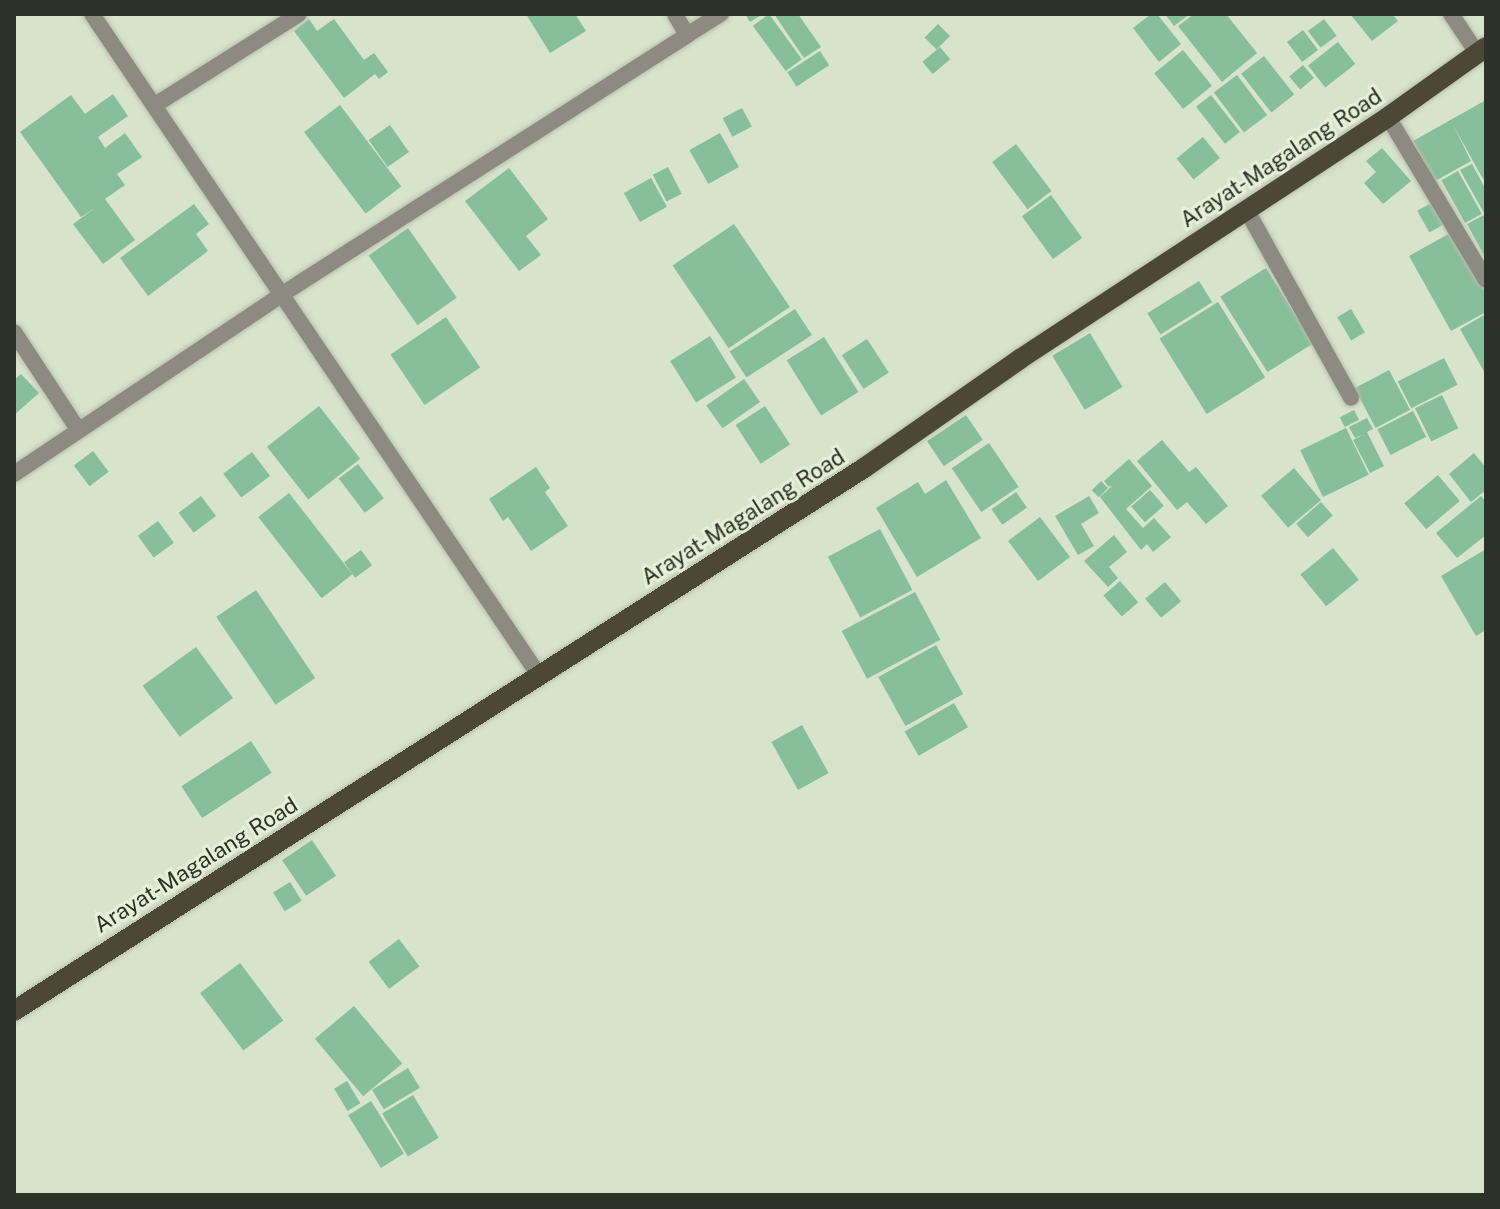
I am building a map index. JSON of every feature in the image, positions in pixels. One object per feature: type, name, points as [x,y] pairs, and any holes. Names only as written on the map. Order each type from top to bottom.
[{"type":"main road","name":"Arayat-Magalang Road","points":[[14,1011],[864,468],[1020,359],[1388,117],[1482,50]]},
{"type":"street","points":[[92,14],[284,293],[538,674]]},
{"type":"street","points":[[155,105],[299,14]]},
{"type":"street","points":[[675,14],[687,35]]},
{"type":"street","points":[[14,474],[284,293],[721,14]]},
{"type":"street","points":[[1451,14],[1482,50]]},
{"type":"street","points":[[1388,117],[1486,280]]},
{"type":"street","points":[[1246,209],[1351,398]]},
{"type":"street","points":[[14,332],[79,431]]},
{"type":"building","points":[[526,14],[575,14],[586,31],[550,53]]},
{"type":"building","points":[[745,14],[763,14],[750,22]]},
{"type":"building","points":[[769,14],[802,59],[786,71],[753,26]]},
{"type":"building","points":[[774,14],[798,14],[821,47],[804,58]]},
{"type":"building","points":[[1151,14],[1157,14],[1181,44],[1159,62],[1133,28]]},
{"type":"building","points":[[1165,14],[1190,14],[1174,26]]},
{"type":"building","points":[[1194,14],[1226,14],[1257,53],[1222,82],[1178,26]]},
{"type":"building","points":[[1350,14],[1392,14],[1398,21],[1372,41]]},
{"type":"building","points":[[309,19],[317,31],[334,19],[364,60],[374,53],[388,72],[379,79],[375,74],[344,98],[294,31]]},
{"type":"building","points":[[1324,19],[1337,36],[1321,48],[1308,31]]},
{"type":"building","points":[[938,24],[950,36],[937,49],[925,37]]},
{"type":"building","points":[[1303,30],[1318,50],[1302,62],[1287,42]]},
{"type":"building","points":[[1338,42],[1355,64],[1325,87],[1308,65]]},
{"type":"building","points":[[940,47],[950,59],[933,74],[922,62]]},
{"type":"building","points":[[1183,50],[1212,86],[1183,109],[1154,73]]},
{"type":"building","points":[[820,51],[829,65],[797,86],[787,72]]},
{"type":"building","points":[[1264,56],[1294,95],[1271,112],[1241,74]]},
{"type":"building","points":[[1303,65],[1314,78],[1300,90],[1289,77]]},
{"type":"building","points":[[1237,75],[1267,115],[1244,132],[1214,92]]},
{"type":"building","points":[[113,94],[128,116],[98,137],[105,148],[125,133],[142,157],[117,174],[125,185],[105,199],[135,240],[103,264],[73,224],[95,208],[81,217],[20,132],[71,95],[85,114]]},
{"type":"building","points":[[1211,95],[1240,132],[1225,144],[1196,107]]},
{"type":"building","points":[[1486,100],[1486,177],[1483,179],[1453,125],[1471,161],[1435,181],[1413,141]]},
{"type":"building","points":[[340,105],[401,186],[365,214],[304,132]]},
{"type":"building","points":[[742,108],[752,127],[732,137],[723,118]]},
{"type":"building","points":[[390,125],[409,152],[388,167],[369,140]]},
{"type":"building","points":[[720,133],[739,167],[708,184],[689,150]]},
{"type":"building","points":[[1203,137],[1220,158],[1194,179],[1177,158]]},
{"type":"building","points":[[1016,144],[1052,191],[1028,209],[992,162]]},
{"type":"building","points":[[1382,148],[1411,181],[1383,204],[1364,183],[1376,172],[1366,161]]},
{"type":"building","points":[[1472,164],[1486,190],[1484,213],[1460,170]]},
{"type":"building","points":[[668,167],[682,194],[666,201],[653,175]]},
{"type":"building","points":[[509,168],[548,219],[526,236],[541,255],[519,271],[465,201]]},
{"type":"building","points":[[1458,171],[1482,214],[1465,223],[1441,180]]},
{"type":"building","points":[[651,178],[667,207],[640,222],[624,193]]},
{"type":"building","points":[[1051,195],[1082,238],[1053,259],[1022,216]]},
{"type":"building","points":[[1433,202],[1445,224],[1429,233],[1417,211]]},
{"type":"building","points":[[194,204],[209,224],[196,234],[208,251],[148,296],[120,258]]},
{"type":"building","points":[[1486,214],[1486,259],[1467,224]]},
{"type":"building","points":[[734,224],[790,307],[729,348],[673,265]]},
{"type":"building","points":[[408,228],[457,298],[417,325],[369,256]]},
{"type":"building","points":[[1452,232],[1486,293],[1486,312],[1451,331],[1409,256]]},
{"type":"building","points":[[1266,268],[1313,343],[1267,372],[1220,297]]},
{"type":"building","points":[[1199,281],[1212,302],[1161,335],[1147,313]]},
{"type":"building","points":[[1218,302],[1265,377],[1207,414],[1159,339]]},
{"type":"building","points":[[795,309],[812,335],[746,377],[730,351]]},
{"type":"building","points":[[1351,309],[1365,332],[1351,340],[1337,317]]},
{"type":"building","points":[[1486,314],[1486,375],[1460,329]]},
{"type":"building","points":[[446,317],[480,368],[425,405],[390,354]]},
{"type":"building","points":[[1090,333],[1122,387],[1085,410],[1052,356]]},
{"type":"building","points":[[710,336],[736,378],[696,402],[670,361]]},
{"type":"building","points":[[824,337],[858,392],[821,415],[787,360]]},
{"type":"building","points":[[867,339],[889,373],[864,389],[842,355]]},
{"type":"building","points":[[1444,358],[1458,385],[1411,408],[1398,382]]},
{"type":"building","points":[[1389,370],[1410,410],[1376,428],[1355,388]]},
{"type":"building","points":[[21,374],[39,393],[14,415],[14,380]]},
{"type":"building","points":[[744,379],[760,402],[722,428],[706,405]]},
{"type":"building","points":[[1442,395],[1458,428],[1431,441],[1415,408]]},
{"type":"building","points":[[319,406],[360,459],[308,499],[267,447]]},
{"type":"building","points":[[765,406],[790,445],[761,464],[736,425]]},
{"type":"building","points":[[1354,410],[1359,420],[1345,427],[1340,417]]},
{"type":"building","points":[[1413,411],[1426,437],[1391,455],[1377,429]]},
{"type":"building","points":[[966,415],[983,440],[944,466],[927,441]]},
{"type":"building","points":[[1367,418],[1373,429],[1367,432],[1384,466],[1370,473],[1353,440],[1364,434],[1355,438],[1349,427]]},
{"type":"building","points":[[1346,428],[1369,475],[1323,497],[1300,450]]},
{"type":"building","points":[[1162,440],[1189,472],[1196,467],[1228,506],[1206,524],[1187,502],[1177,510],[1137,461]]},
{"type":"building","points":[[989,443],[1019,487],[981,512],[952,468]]},
{"type":"building","points":[[93,451],[109,472],[89,486],[74,465]]},
{"type":"building","points":[[252,452],[270,476],[241,498],[223,474]]},
{"type":"building","points":[[1474,453],[1486,468],[1486,490],[1471,502],[1449,474]]},
{"type":"building","points":[[1129,459],[1152,486],[1126,509],[1143,528],[1154,518],[1171,537],[1153,552],[1147,544],[1141,550],[1100,497],[1113,485],[1109,487],[1104,481]]},
{"type":"building","points":[[358,464],[384,498],[365,513],[339,478]]},
{"type":"building","points":[[536,467],[550,488],[545,492],[568,526],[531,551],[508,517],[503,521],[489,499]]},
{"type":"building","points":[[1294,468],[1321,500],[1288,528],[1261,496]]},
{"type":"building","points":[[1438,475],[1460,501],[1426,529],[1404,503]]},
{"type":"building","points":[[946,480],[981,538],[917,577],[876,508],[918,482],[925,494]]},
{"type":"building","points":[[1101,481],[1108,488],[1099,497],[1092,490]]},
{"type":"building","points":[[1150,490],[1164,506],[1145,522],[1131,506]]},
{"type":"building","points":[[1016,492],[1027,508],[1002,525],[991,509]]},
{"type":"building","points":[[289,493],[352,574],[322,598],[258,517]]},
{"type":"building","points":[[201,496],[216,516],[194,533],[179,513]]},
{"type":"building","points":[[1089,496],[1099,513],[1081,524],[1094,546],[1078,555],[1055,516]]},
{"type":"building","points":[[1481,496],[1486,502],[1486,535],[1457,558],[1436,533]]},
{"type":"building","points":[[1321,502],[1333,516],[1308,537],[1296,524]]},
{"type":"building","points":[[1040,517],[1070,557],[1038,581],[1008,541]]},
{"type":"building","points":[[158,521],[174,543],[154,558],[138,536]]},
{"type":"building","points":[[880,529],[912,590],[860,618],[828,557]]},
{"type":"building","points":[[1114,535],[1127,552],[1109,567],[1118,578],[1108,587],[1084,561]]},
{"type":"building","points":[[1333,548],[1359,580],[1326,606],[1300,574]]},
{"type":"building","points":[[1486,549],[1486,630],[1476,636],[1441,576]]},
{"type":"building","points":[[361,550],[372,565],[355,578],[344,562]]},
{"type":"building","points":[[1120,581],[1138,602],[1122,617],[1103,595]]},
{"type":"building","points":[[1165,582],[1181,601],[1161,618],[1145,599]]},
{"type":"building","points":[[256,590],[315,678],[275,705],[216,617]]},
{"type":"building","points":[[915,592],[940,640],[867,679],[842,631]]},
{"type":"building","points":[[936,645],[963,694],[905,726],[878,677]]},
{"type":"building","points":[[196,647],[233,698],[180,737],[143,686]]},
{"type":"building","points":[[954,703],[968,727],[919,756],[905,732]]},
{"type":"building","points":[[802,725],[829,773],[798,790],[771,742]]},
{"type":"building","points":[[251,741],[272,773],[202,818],[181,786]]},
{"type":"building","points":[[312,840],[336,876],[306,896],[282,860]]},
{"type":"building","points":[[290,882],[302,901],[285,911],[273,893]]},
{"type":"building","points":[[399,939],[419,966],[389,989],[369,962]]},
{"type":"building","points":[[240,963],[283,1021],[243,1051],[200,993]]},
{"type":"building","points":[[354,1006],[402,1063],[363,1096],[315,1039]]},
{"type":"building","points":[[408,1068],[420,1088],[384,1109],[372,1090]]},
{"type":"building","points":[[347,1081],[360,1103],[348,1111],[334,1089]]},
{"type":"building","points":[[413,1095],[439,1138],[408,1156],[382,1114]]},
{"type":"building","points":[[371,1101],[404,1154],[381,1168],[348,1115]]}]
